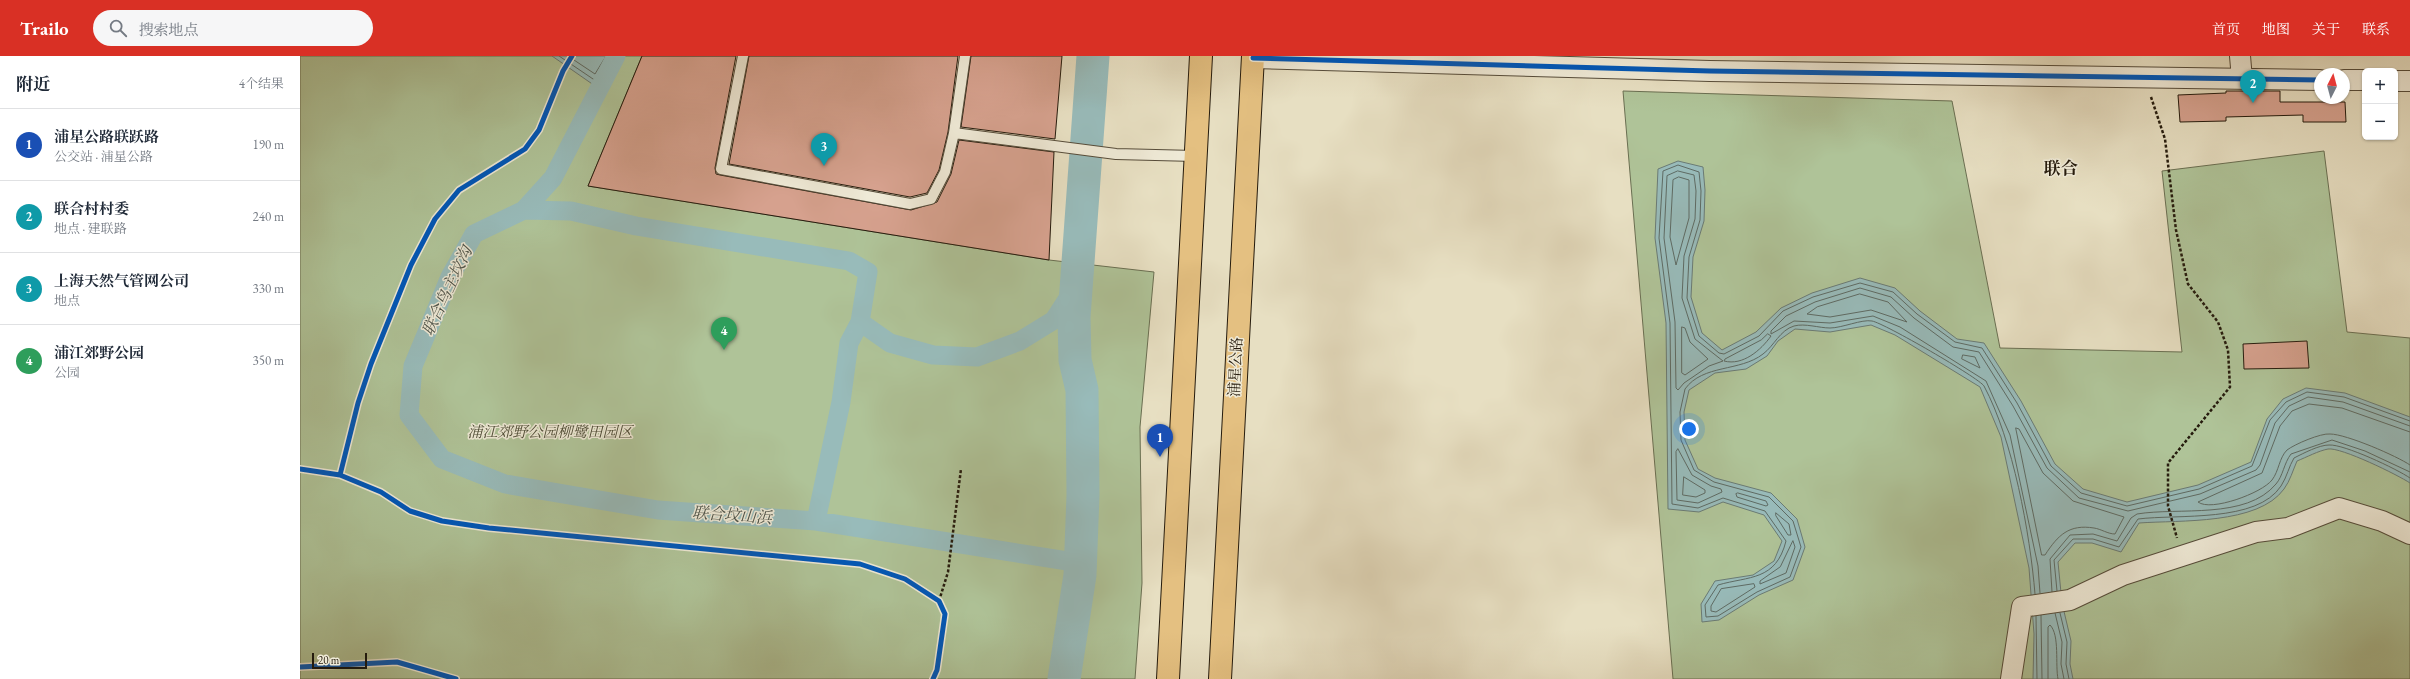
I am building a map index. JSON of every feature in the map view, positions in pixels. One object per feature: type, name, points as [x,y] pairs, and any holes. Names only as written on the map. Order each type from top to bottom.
[{"type":"main road","points":[[1168,679],[1201,56]]},
{"type":"main road","name":"浦星公路","points":[[1220,679],[1253,57]]},
{"type":"street","points":[[2240,56],[2242,78]]},
{"type":"street","points":[[1253,57],[1710,71],[2314,80]]},
{"type":"street","points":[[2350,80],[2362,80]]},
{"type":"street","points":[[2398,81],[2410,81]]},
{"type":"street","points":[[2011,679],[2022,607],[2070,600],[2123,575],[2256,532],[2288,528],[2339,508],[2382,521],[2410,534]]},
{"type":"lane","points":[[743,56],[721,169],[910,204],[931,199],[945,172],[954,133],[965,56]]},
{"type":"lane","points":[[954,133],[1116,154],[1195,156]]},
{"type":"path","points":[[2144,77],[2165,140],[2176,230],[2188,284],[2218,322],[2228,350],[2230,387],[2168,463],[2168,506],[2183,556]]},
{"type":"path","points":[[939,601],[948,572],[961,469]]},
{"type":"path","points":[[934,597],[939,601],[942,607]]},
{"type":"green space","name":"浦江郊野公园柳鹭田园区","points":[[300,56],[642,56],[588,186],[1049,260],[1154,272],[1140,427],[1142,583],[1135,679],[300,679]]},
{"type":"green space","points":[[1623,91],[1952,101],[2000,348],[2182,352],[2162,171],[2324,151],[2347,332],[2410,338],[2410,679],[1673,679]]},
{"type":"water","points":[[552,56],[616,56],[598,88]]},
{"type":"water","points":[[1678,161],[1703,167],[1705,190],[1704,221],[1693,257],[1691,297],[1702,333],[1722,350],[1756,332],[1781,308],[1812,293],[1860,278],[1895,288],[1920,311],[1957,339],[1984,343],[2021,401],[2055,464],[2083,489],[2127,502],[2198,485],[2251,462],[2267,419],[2283,399],[2306,388],[2345,393],[2410,417],[2410,483],[2382,468],[2345,452],[2328,449],[2297,461],[2290,479],[2284,489],[2272,501],[2256,509],[2238,515],[2217,518],[2139,523],[2121,552],[2092,543],[2075,543],[2058,562],[2062,603],[2071,641],[2070,664],[2073,679],[2033,679],[2034,634],[2029,568],[2001,437],[1980,387],[1895,335],[1871,325],[1830,332],[1795,329],[1778,341],[1767,356],[1746,369],[1715,373],[1689,390],[1684,412],[1685,440],[1698,469],[1715,478],[1771,493],[1797,519],[1805,547],[1793,580],[1759,595],[1719,620],[1702,622],[1701,604],[1715,581],[1753,575],[1774,561],[1782,541],[1764,515],[1723,502],[1699,512],[1668,509],[1666,323],[1655,238],[1658,169]]},
{"type":"building","points":[[642,56],[736,56],[715,168],[716,174],[720,175],[911,210],[937,202],[951,174],[959,140],[1054,152],[1049,260],[588,186]]},
{"type":"building","points":[[749,56],[958,56],[948,132],[939,170],[927,193],[910,197],[729,164]]},
{"type":"building","points":[[971,56],[1062,56],[1055,139],[961,127]]},
{"type":"building","points":[[2226,91],[2280,91],[2280,102],[2345,104],[2346,122],[2303,122],[2303,115],[2226,117],[2226,121],[2180,122],[2178,95],[2226,93]]},
{"type":"building","points":[[2307,341],[2309,368],[2244,369],[2243,344]]},
{"type":"waterway","name":"联合坟山浜","points":[[616,56],[553,178],[524,210],[474,234],[450,277],[413,366],[409,415],[442,459],[505,484],[658,510],[816,521],[1080,563]]},
{"type":"waterway","points":[[1064,679],[1080,575],[1083,495],[1082,390],[1075,360],[1074,317],[1093,56]]},
{"type":"waterway","points":[[524,210],[571,211],[636,226],[849,261],[868,272],[860,322],[890,343],[933,355],[977,357],[1020,341],[1054,320],[1076,286]]},
{"type":"waterway","points":[[816,521],[841,402],[849,343],[860,322]]},
{"type":"cycle path","points":[[340,475],[358,403],[371,364],[411,265],[435,219],[459,190],[525,149],[539,130],[563,71],[572,56]]},
{"type":"cycle path","points":[[1253,58],[1710,71],[2314,80]]},
{"type":"cycle path","points":[[300,469],[340,475],[381,492],[410,511],[442,521],[489,528],[860,564],[905,579],[939,601],[945,614],[937,670],[933,679]]},
{"type":"cycle path","points":[[300,667],[397,662],[456,679]]},
{"type":"place","name":"联合村村委","points":[[2253,103]]},
{"type":"place","name":"上海天然气管网公司","points":[[824,166]]},
{"type":"place","name":"浦江郊野公园","points":[[724,350]]},
{"type":"place","name":"浦星公路联跃路","points":[[1160,457]]},
{"type":"district","name":"联合","points":[[2061,168]]},
{"type":"water label","name":"联合鸟主坟沟","points":[[447,291]]}]
